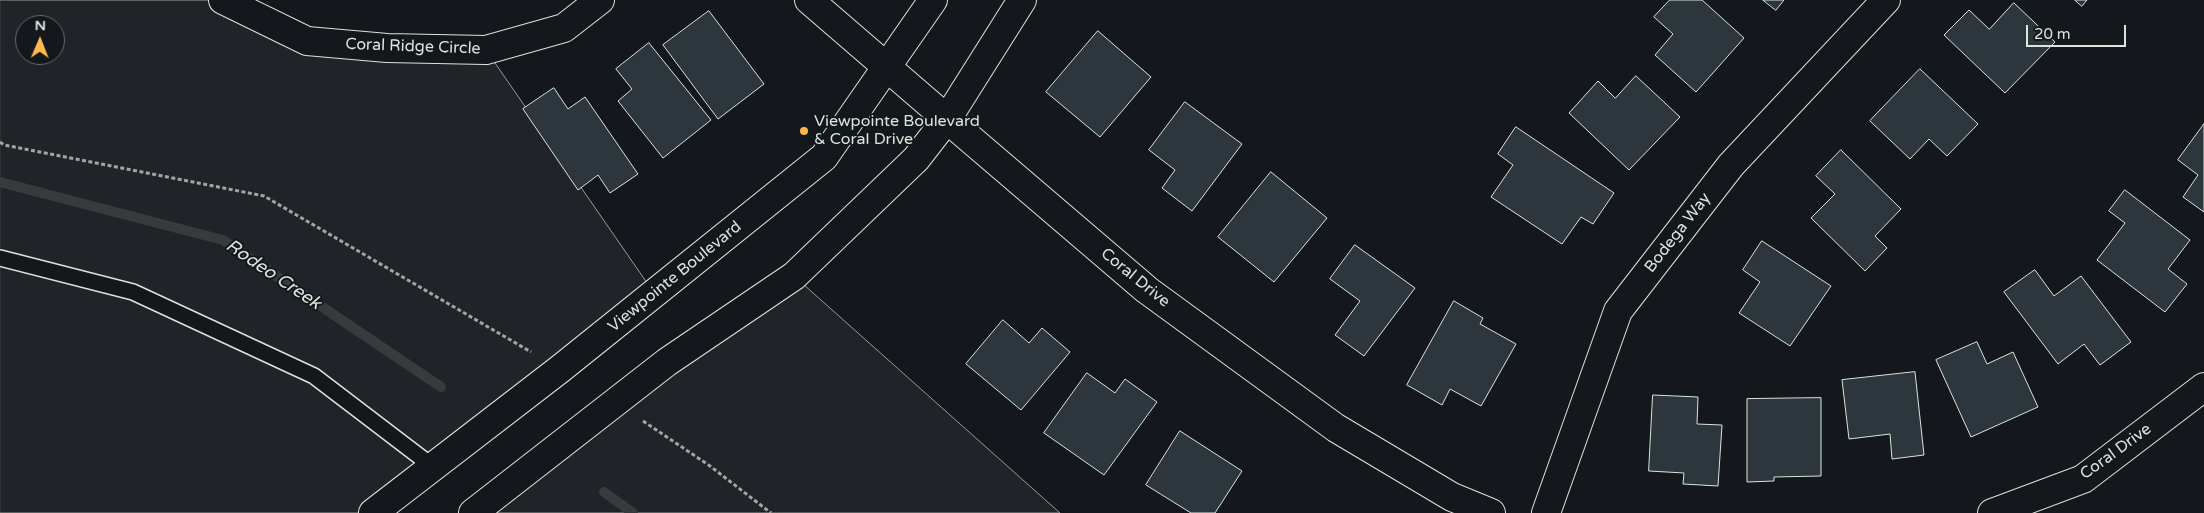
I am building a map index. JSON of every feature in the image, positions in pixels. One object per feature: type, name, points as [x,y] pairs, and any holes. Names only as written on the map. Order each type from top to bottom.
[{"type":"street","name":"Coral Ridge Circle","points":[[223,0],[307,42],[388,48],[486,50],[564,28],[600,0]]},
{"type":"street","name":"Coral Drive","points":[[809,0],[1147,290],[1336,428],[1452,498],[1491,513]]},
{"type":"street","name":"Viewpointe Boulevard","points":[[373,513],[560,369],[824,157],[933,0]]},
{"type":"street","points":[[473,513],[617,403],[667,362],[794,276],[916,160],[947,119],[1022,0]]},
{"type":"street","name":"Bodega Way","points":[[1546,513],[1618,311],[1731,165],[1886,0]]},
{"type":"street","name":"Coral Drive","points":[[1992,513],[2083,479],[2204,387]]},
{"type":"lane","points":[[0,258],[133,292],[314,376],[432,466]]},
{"type":"path","points":[[0,142],[4,145],[264,196],[560,369]]},
{"type":"path","points":[[617,403],[710,466],[771,513]]},
{"type":"shaded area","points":[[0,0],[223,0],[307,41],[486,50],[654,293],[373,513],[0,513]]},
{"type":"shaded area","points":[[794,276],[1060,513],[494,513]]},
{"type":"building","points":[[1670,0],[1702,0],[1744,38],[1696,92],[1655,55],[1673,34],[1654,17]]},
{"type":"building","points":[[1763,0],[1784,0],[1776,10]]},
{"type":"building","points":[[2075,0],[2087,0],[2082,6]]},
{"type":"building","points":[[2014,3],[2055,42],[2005,93],[1944,35],[1969,10],[1989,29]]},
{"type":"building","points":[[709,11],[764,84],[718,119],[663,45]]},
{"type":"building","points":[[1098,31],[1151,77],[1100,137],[1046,92]]},
{"type":"building","points":[[649,43],[711,120],[663,158],[618,101],[632,89],[616,69]]},
{"type":"building","points":[[1920,69],[1978,124],[1947,156],[1929,139],[1910,159],[1870,121]]},
{"type":"building","points":[[1636,76],[1680,117],[1629,170],[1569,113],[1598,81],[1615,98]]},
{"type":"building","points":[[554,88],[568,109],[585,97],[638,174],[610,193],[598,175],[578,190],[523,109]]},
{"type":"building","points":[[1185,102],[1242,144],[1192,211],[1162,188],[1175,170],[1149,150]]},
{"type":"building","points":[[2204,124],[2204,212],[2183,197],[2198,175],[2178,160]]},
{"type":"building","points":[[1516,127],[1614,193],[1593,224],[1581,217],[1562,244],[1491,197],[1513,165],[1498,154]]},
{"type":"building","points":[[1841,150],[1901,209],[1875,236],[1887,248],[1865,271],[1811,218],[1835,194],[1816,176]]},
{"type":"building","points":[[1271,172],[1327,218],[1274,282],[1218,237]]},
{"type":"building","points":[[2125,190],[2190,240],[2168,269],[2187,284],[2165,312],[2097,260],[2125,223],[2109,211]]},
{"type":"building","points":[[1762,241],[1831,286],[1790,346],[1739,313],[1760,282],[1743,270]]},
{"type":"building","points":[[1355,245],[1415,288],[1364,356],[1335,335],[1360,301],[1330,279]]},
{"type":"building","points":[[2035,270],[2054,296],[2081,276],[2131,342],[2100,365],[2084,344],[2058,364],[2004,292]]},
{"type":"building","points":[[1454,301],[1483,318],[1480,324],[1516,344],[1481,406],[1450,389],[1442,405],[1407,385]]},
{"type":"building","points":[[1003,320],[1029,343],[1042,328],[1070,352],[1021,410],[966,364]]},
{"type":"building","points":[[1977,342],[1987,364],[2013,352],[2038,407],[1971,437],[1936,360]]},
{"type":"building","points":[[1915,372],[1924,455],[1892,459],[1890,434],[1849,439],[1842,380]]},
{"type":"building","points":[[1087,373],[1115,393],[1125,379],[1157,402],[1104,475],[1044,433]]},
{"type":"building","points":[[1653,395],[1698,397],[1697,424],[1722,425],[1718,486],[1683,484],[1684,473],[1649,471]]},
{"type":"building","points":[[1821,398],[1821,476],[1774,477],[1774,481],[1747,482],[1747,399]]},
{"type":"building","points":[[1180,431],[1242,471],[1215,513],[1191,513],[1146,485]]},
{"type":"waterway","name":"Rodeo Creek","points":[[0,182],[223,240],[441,387]]},
{"type":"waterway","name":"Rodeo Creek","points":[[604,492],[633,513]]},
{"type":"place","name":"Viewpointe Boulevard & Coral Drive","points":[[804,131]]}]
